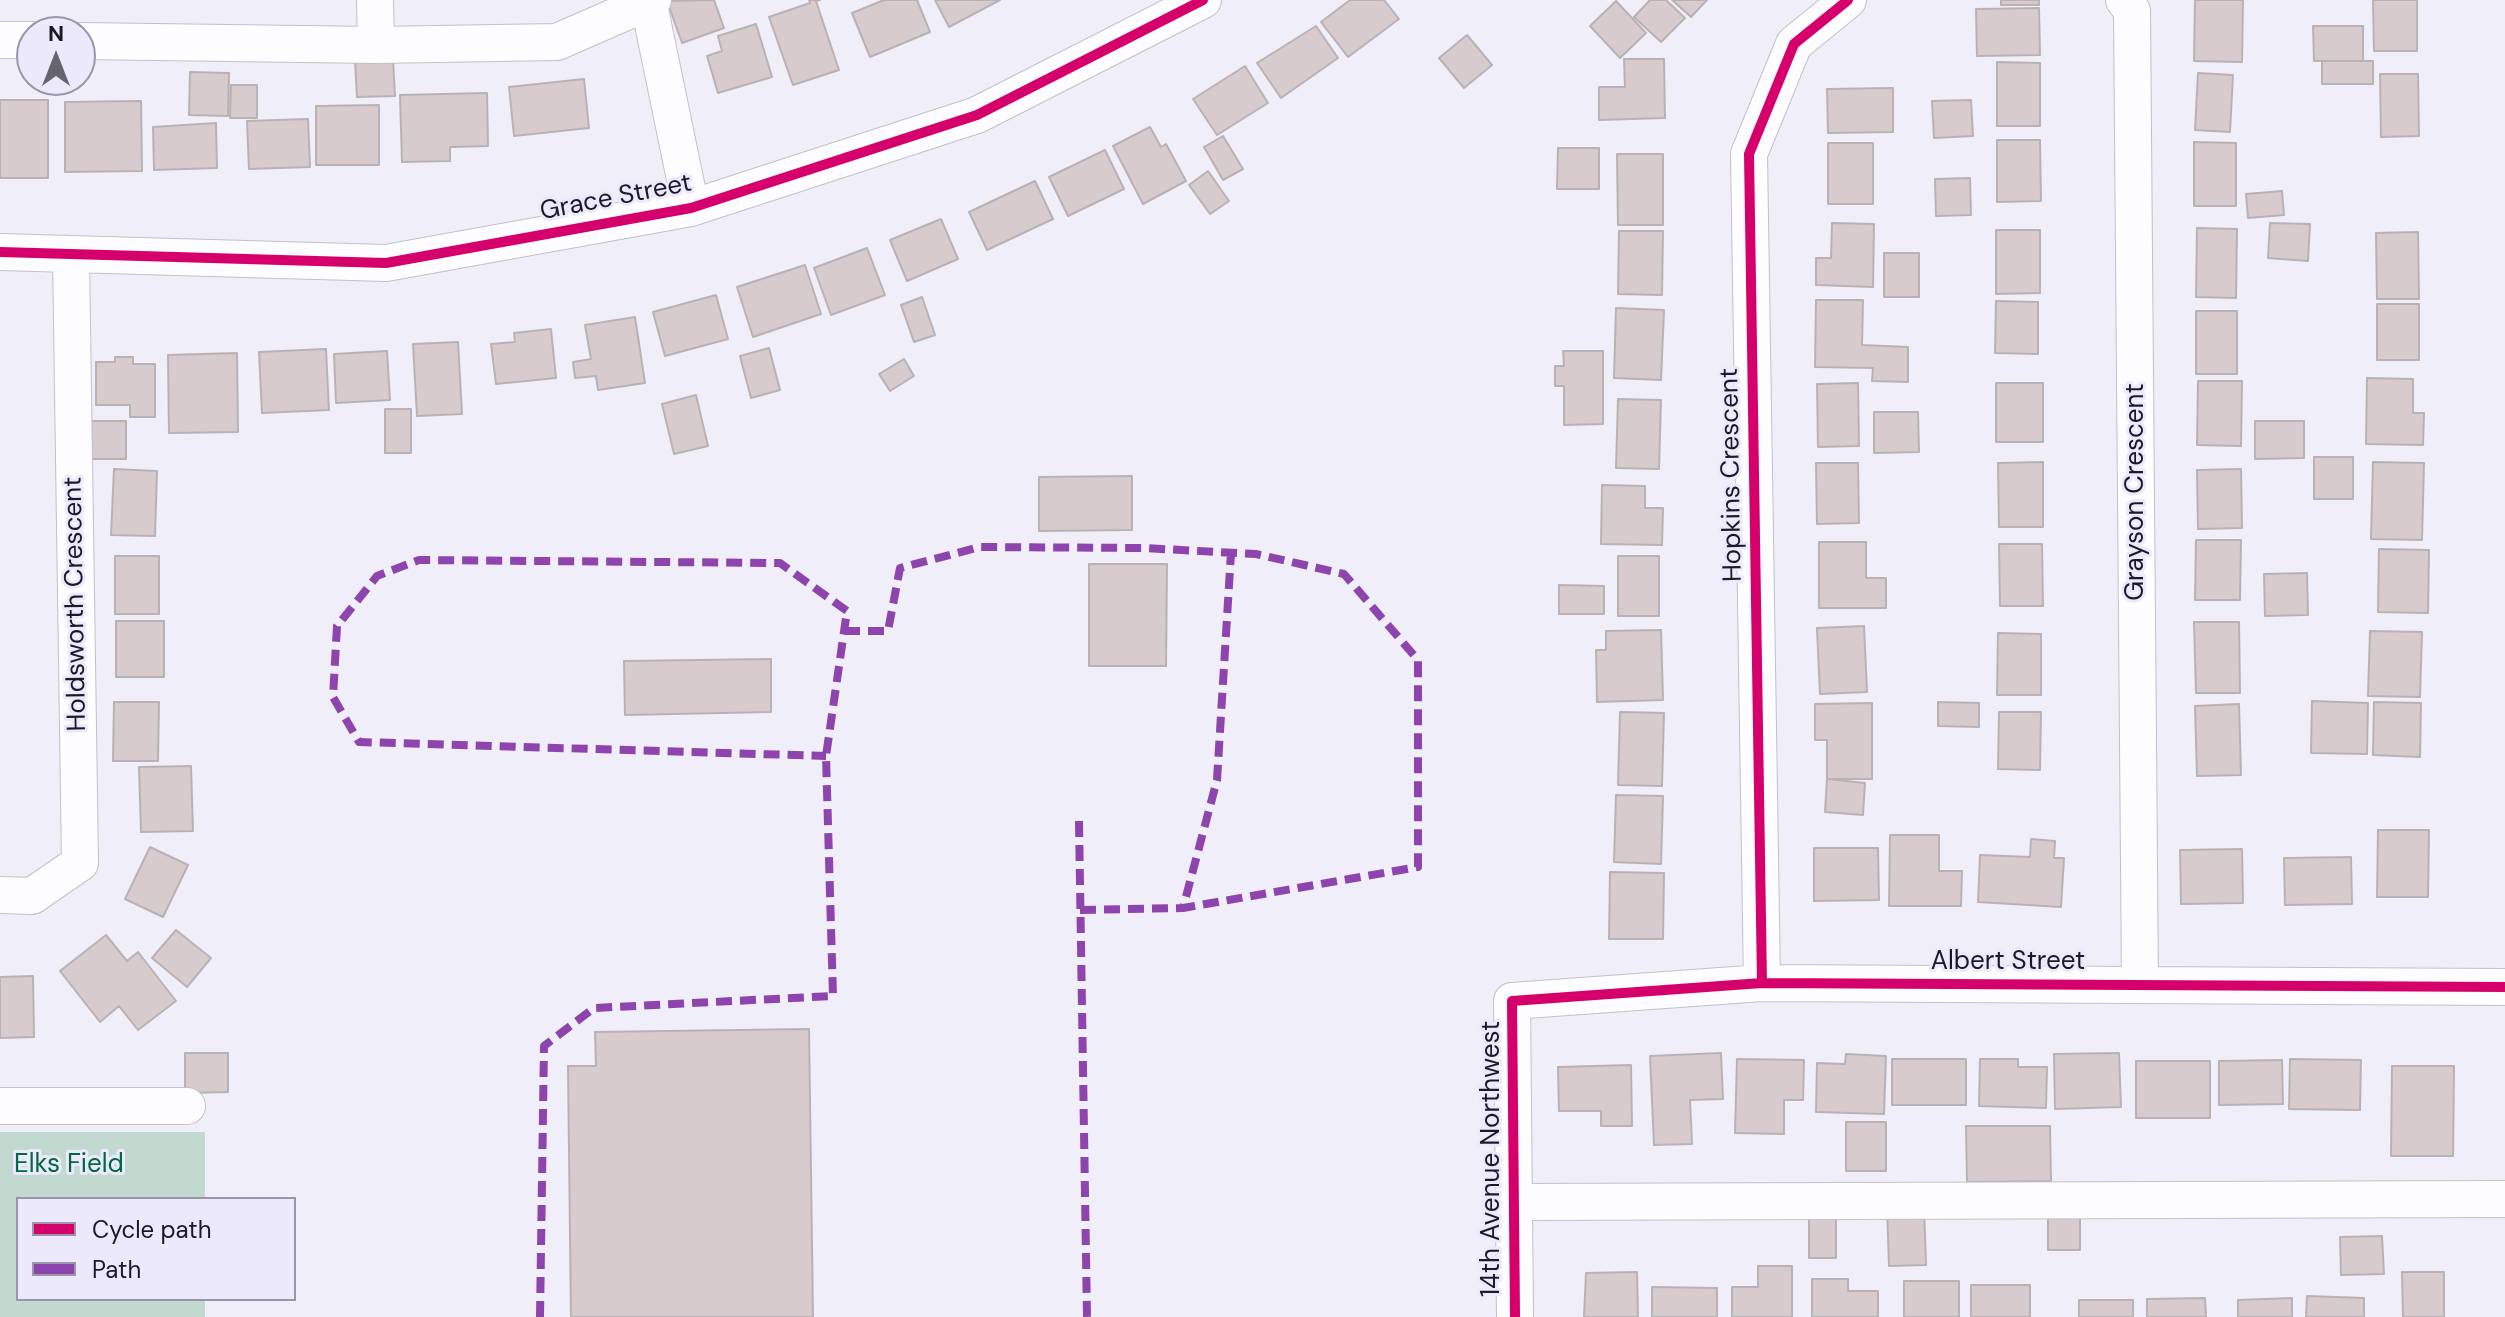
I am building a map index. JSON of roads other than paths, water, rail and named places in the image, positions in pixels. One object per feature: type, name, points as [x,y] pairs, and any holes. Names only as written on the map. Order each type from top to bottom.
[{"type":"street","points":[[375,0],[376,45]]},
{"type":"street","name":"Grace Street","points":[[0,252],[386,263],[691,208],[977,115],[1203,0]]},
{"type":"street","name":"Hopkins Crescent","points":[[1762,983],[1749,154],[1794,44],[1848,0]]},
{"type":"street","name":"Grayson Crescent","points":[[2124,0],[2132,11],[2140,985]]},
{"type":"street","points":[[96,41],[376,45],[557,42],[650,1],[691,208]]},
{"type":"street","name":"Holdsworth Crescent","points":[[0,895],[32,896],[80,863],[71,256]]},
{"type":"street","name":"Albert Street","points":[[1512,1001],[1762,983],[2505,987]]},
{"type":"street","name":"14th Avenue Northwest","points":[[1512,1001],[1515,1317]]},
{"type":"street","points":[[0,1106],[187,1106]]},
{"type":"street","points":[[1513,1202],[2505,1199]]},
{"type":"park label","name":"Elks Field","points":[[69,1165]]}]
